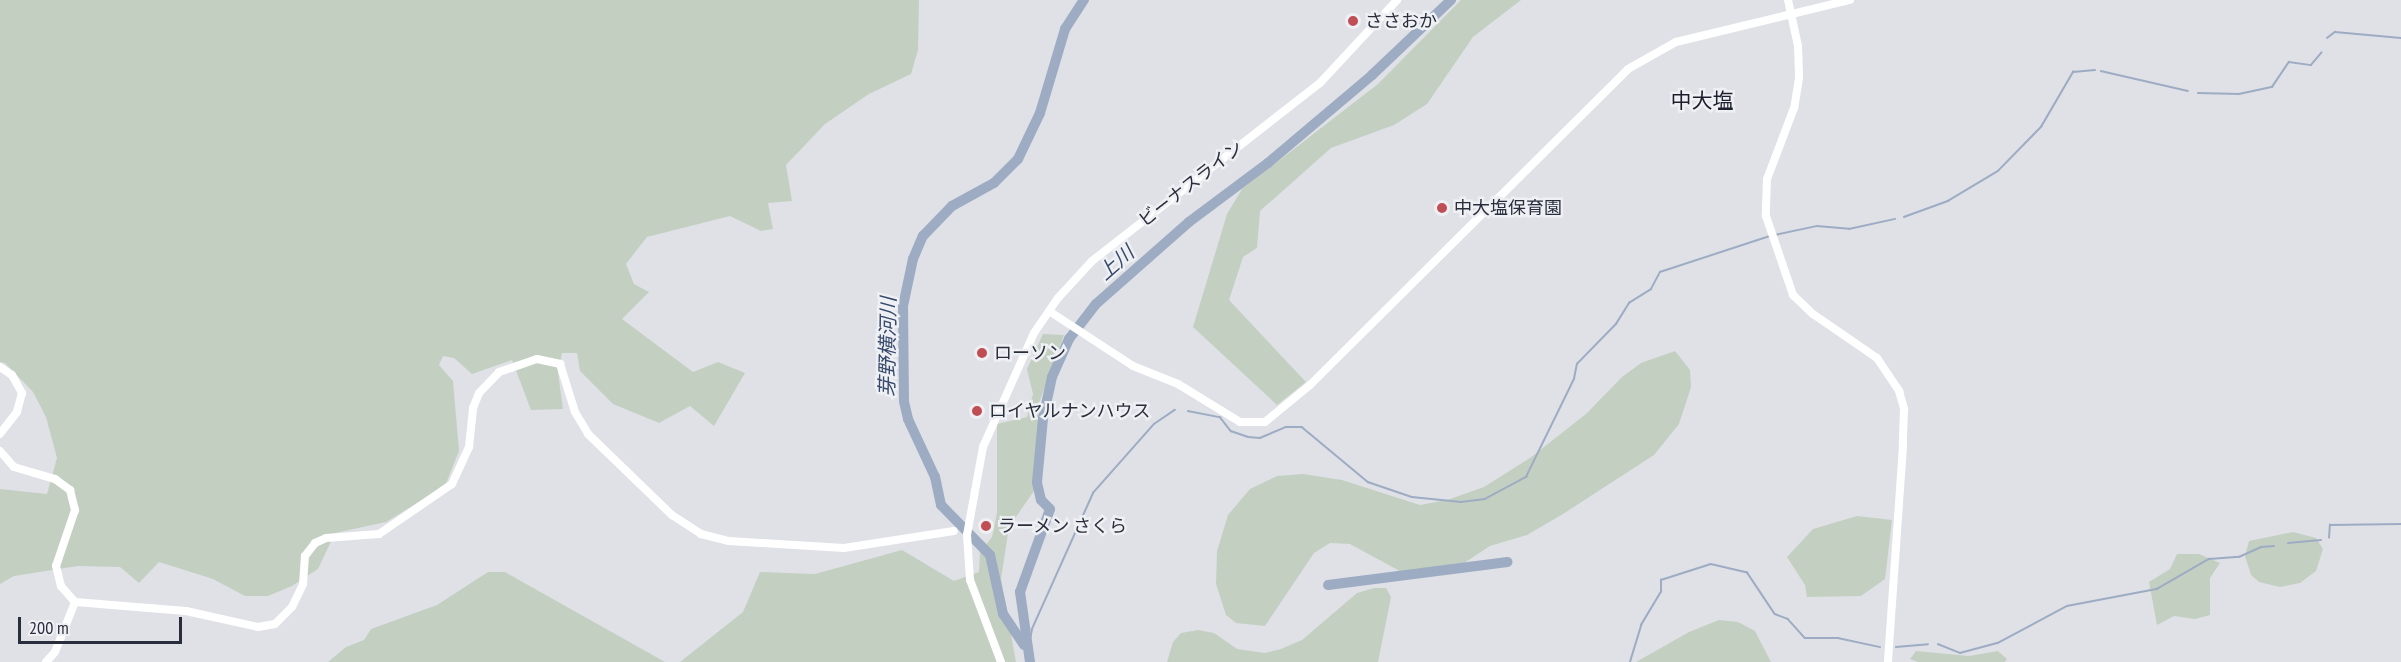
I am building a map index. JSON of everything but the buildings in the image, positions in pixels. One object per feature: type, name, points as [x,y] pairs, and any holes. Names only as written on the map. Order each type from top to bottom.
[{"type":"street","name":"ビーナスライン","points":[[1001,662],[970,580],[966,555],[970,513],[974,483],[989,430],[1034,333],[1092,261],[1320,83],[1397,0]]},
{"type":"street","points":[[1788,0],[1799,78],[1794,108],[1767,179],[1767,219],[1793,295],[1813,315],[1877,358],[1899,392],[1903,428],[1888,662]]},
{"type":"street","points":[[1052,313],[1133,366],[1178,384],[1240,422],[1264,423],[1310,385],[1628,69],[1676,42],[1850,0]]},
{"type":"street","points":[[0,451],[14,466],[55,479],[70,490],[75,510],[56,566],[61,586],[75,602],[186,611],[258,627],[275,624],[292,607],[303,584],[308,550],[326,538],[379,534],[452,484],[466,455],[473,408],[479,393],[499,372],[537,358],[560,364],[574,412],[588,434],[672,515],[701,534],[729,541],[844,548],[954,531]]},
{"type":"street","points":[[0,367],[12,375],[22,393],[17,412],[0,434]]},
{"type":"street","points":[[46,662],[55,652],[75,602]]},
{"type":"green space","points":[[0,0],[919,0],[918,50],[911,74],[869,94],[825,124],[786,165],[792,201],[768,203],[773,229],[761,231],[730,216],[647,237],[626,264],[634,284],[649,292],[622,319],[693,372],[718,362],[745,373],[714,426],[690,406],[659,423],[613,404],[580,371],[577,353],[562,353],[558,372],[563,409],[531,410],[512,360],[472,374],[454,358],[443,356],[439,365],[453,381],[459,451],[445,486],[386,522],[335,533],[318,569],[292,586],[268,596],[245,596],[213,579],[159,562],[139,583],[120,567],[78,566],[14,576],[0,584],[0,489],[47,494],[57,458],[46,417],[33,392],[5,363],[0,362]]},
{"type":"green space","points":[[1461,0],[1521,0],[1473,37],[1427,104],[1394,125],[1331,148],[1260,211],[1257,248],[1243,257],[1229,300],[1306,382],[1277,405],[1193,327],[1227,214],[1242,189],[1378,84]]},
{"type":"green space","points":[[1043,334],[1064,335],[1039,403],[1041,448],[1034,491],[1009,527],[1001,579],[1016,662],[680,662],[743,612],[760,572],[815,574],[902,550],[954,581],[979,572],[980,552],[992,537],[997,513],[997,424],[1027,417],[1033,394],[1027,369]]},
{"type":"green space","points":[[1675,351],[1690,370],[1691,387],[1679,424],[1654,455],[1563,514],[1527,535],[1490,546],[1455,569],[1428,575],[1407,575],[1350,544],[1330,543],[1314,553],[1265,626],[1236,623],[1226,615],[1216,584],[1217,551],[1228,515],[1250,489],[1277,476],[1303,474],[1342,480],[1420,505],[1447,500],[1484,487],[1530,458],[1586,414],[1622,377],[1641,363]]},
{"type":"green space","points":[[1857,516],[1892,520],[1885,579],[1861,596],[1807,597],[1805,585],[1787,557],[1813,529]]},
{"type":"green space","points":[[2293,532],[2316,538],[2323,549],[2316,571],[2300,583],[2280,587],[2259,582],[2251,575],[2245,556],[2249,541]]},
{"type":"green space","points":[[2177,554],[2199,554],[2220,563],[2210,578],[2210,615],[2195,619],[2174,616],[2157,625],[2149,582],[2170,569]]},
{"type":"green space","points":[[488,572],[505,572],[665,662],[328,662],[346,647],[364,640],[371,629],[437,605]]},
{"type":"green space","points":[[1374,588],[1386,588],[1391,597],[1378,662],[1167,662],[1173,642],[1181,633],[1198,630],[1214,633],[1237,649],[1265,653],[1281,649],[1302,640],[1357,593]]},
{"type":"green space","points":[[1719,620],[1738,622],[1755,631],[1771,662],[1636,662],[1689,632]]},
{"type":"green space","points":[[1916,651],[1969,656],[1998,651],[2007,659],[2005,662],[1918,662],[1910,659]]},
{"type":"waterway","name":"芽野横河川","points":[[1024,645],[1003,614],[990,555],[941,505],[935,477],[908,419],[904,401],[903,306],[913,259],[923,236],[952,206],[994,183],[1018,159],[1040,113],[1065,29],[1084,0]]},
{"type":"waterway","name":"上川","points":[[1030,662],[1020,592],[1050,509],[1041,500],[1037,482],[1043,418],[1052,377],[1069,339],[1096,304],[1189,222],[1268,163],[1372,75],[1451,0]]},
{"type":"waterway","points":[[2327,38],[2335,32],[2401,38]]},
{"type":"waterway","points":[[2198,93],[2239,94],[2272,87],[2289,62],[2311,65],[2321,53]]},
{"type":"waterway","points":[[1904,217],[1948,201],[1998,171],[2041,127],[2073,72],[2095,70]]},
{"type":"waterway","points":[[2101,71],[2188,91]]},
{"type":"waterway","points":[[1775,235],[1817,226],[1849,229],[1895,219]]},
{"type":"waterway","points":[[1188,411],[1220,417],[1231,431],[1248,437],[1260,438],[1286,427],[1302,427],[1368,482],[1412,497],[1461,502],[1485,499],[1526,477],[1574,379],[1577,364],[1616,324],[1629,303],[1651,289],[1660,272],[1770,236]]},
{"type":"waterway","points":[[1028,650],[1032,629],[1093,493],[1154,424],[1175,410]]},
{"type":"waterway","points":[[2329,538],[2330,525],[2401,524]]},
{"type":"waterway","points":[[2288,543],[2321,540]]},
{"type":"waterway","points":[[1938,644],[1960,653],[1998,643],[2067,606],[2157,589],[2209,559],[2239,557],[2261,547],[2274,546]]},
{"type":"waterway","points":[[1328,585],[1508,562]]},
{"type":"waterway","points":[[1630,662],[1641,625],[1661,592],[1661,580],[1711,564],[1747,572],[1775,614],[1788,619],[1805,638],[1838,638],[1880,647]]},
{"type":"waterway","points":[[1896,647],[1928,644]]},
{"type":"place","name":"ささおか","points":[[1353,21]]},
{"type":"place","name":"中大塩保育園","points":[[1442,208]]},
{"type":"place","name":"ローソン","points":[[982,353]]},
{"type":"place","name":"ロイヤルナンハウス","points":[[977,411]]},
{"type":"place","name":"ラーメン さくら","points":[[986,526]]},
{"type":"district","name":"中大塩","points":[[1702,101]]}]
